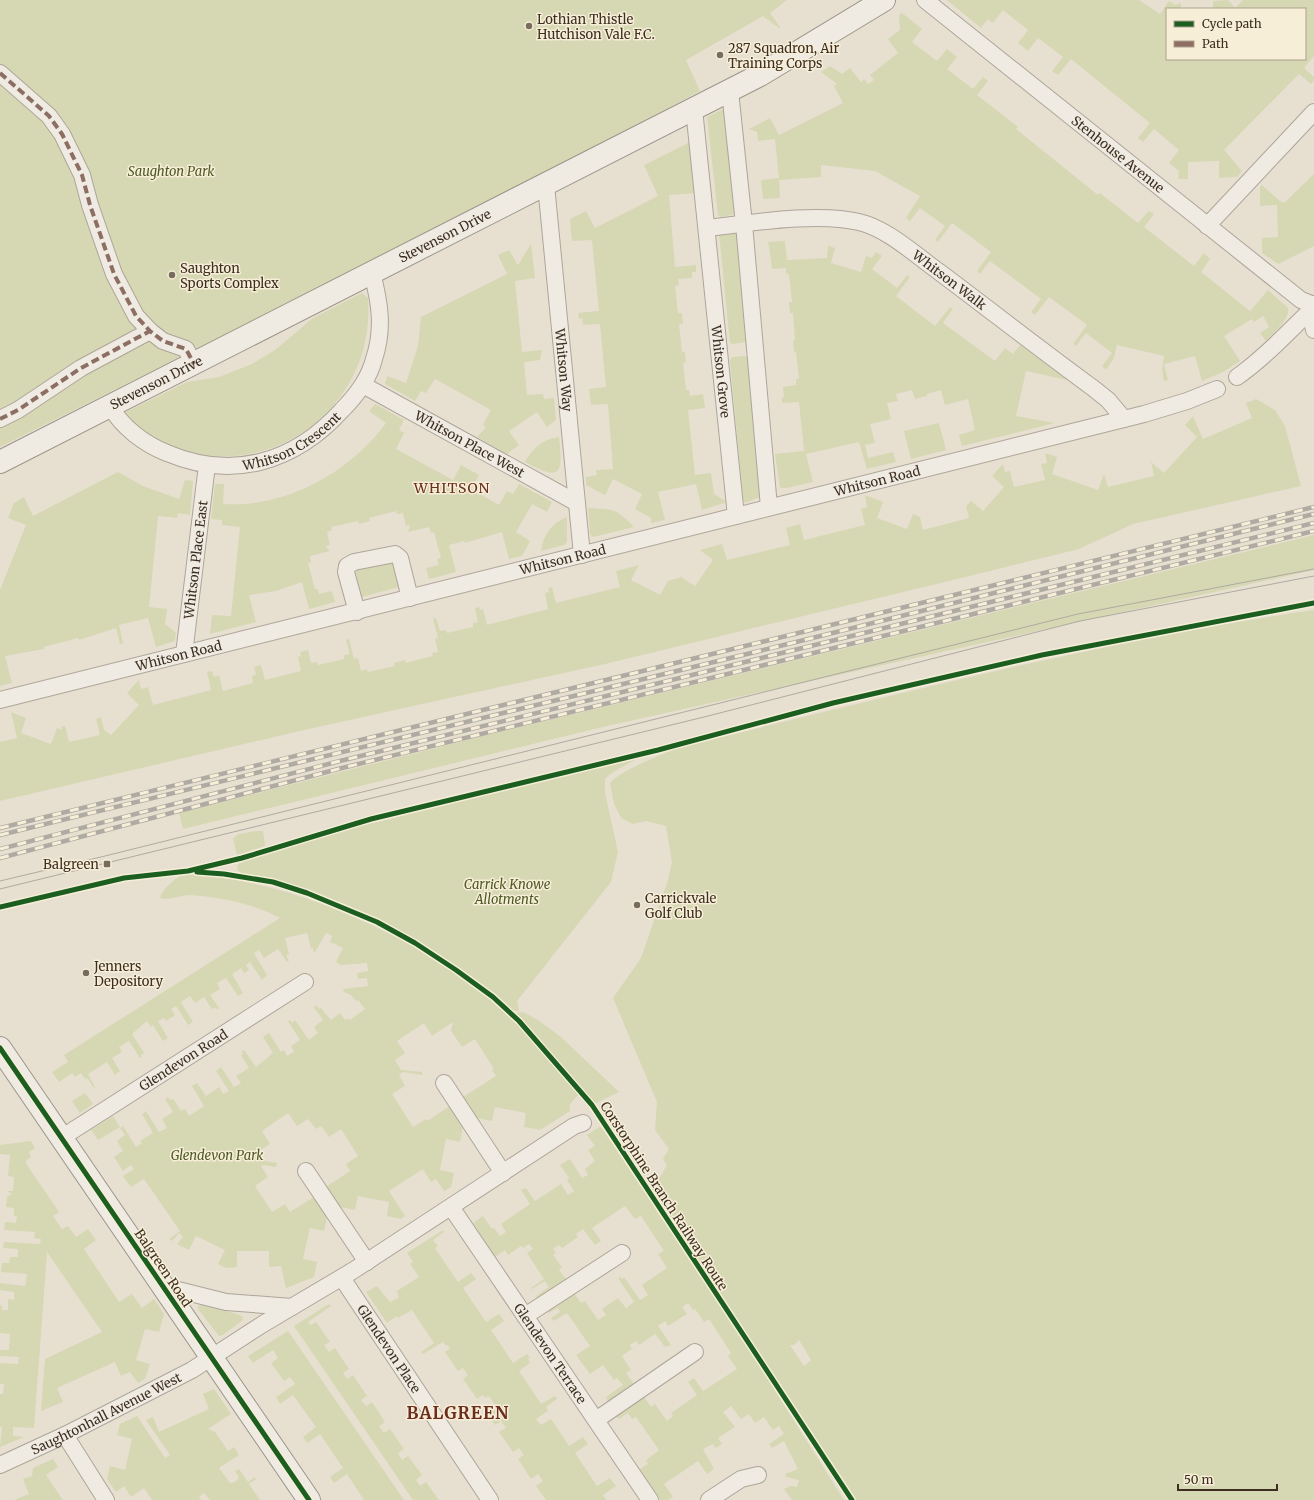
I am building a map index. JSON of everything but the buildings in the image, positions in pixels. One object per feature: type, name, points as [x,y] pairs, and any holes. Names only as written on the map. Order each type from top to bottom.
[{"type":"street","name":"Stevenson Drive","points":[[0,462],[730,91],[760,75],[884,0]]},
{"type":"street","name":"Stenhouse Avenue","points":[[925,0],[1207,226],[1301,300],[1313,307]]},
{"type":"street","points":[[0,73],[49,116],[62,134],[82,175],[90,205],[114,274],[136,316],[150,331],[163,341],[186,349],[194,364]]},
{"type":"street","points":[[730,91],[744,224],[769,507]]},
{"type":"street","name":"Whitson Grove","points":[[694,109],[708,228],[736,516]]},
{"type":"street","points":[[1207,226],[1314,112]]},
{"type":"street","name":"Whitson Way","points":[[546,185],[582,555]]},
{"type":"street","name":"Whitson Walk","points":[[744,224],[831,218],[860,222],[882,232],[980,302],[1093,388],[1108,400],[1124,419]]},
{"type":"street","points":[[708,228],[744,224]]},
{"type":"street","name":"Whitson Crescent","points":[[110,406],[122,424],[150,444],[176,457],[207,465],[235,466],[258,463],[294,449],[308,440],[335,418],[363,385],[374,359],[380,326],[379,296],[372,273]]},
{"type":"street","points":[[1313,307],[1314,330]]},
{"type":"street","points":[[1237,377],[1254,365],[1313,307]]},
{"type":"street","points":[[0,419],[18,410],[81,368],[150,331]]},
{"type":"street","name":"Whitson Place West","points":[[363,385],[577,503]]},
{"type":"street","name":"Whitson Road","points":[[0,700],[1165,409],[1217,389]]},
{"type":"street","name":"Whitson Place East","points":[[184,654],[207,465]]},
{"type":"street","points":[[357,612],[346,572],[347,566],[354,562],[395,554],[400,558],[410,598]]},
{"type":"street","name":"Glendevon Road","points":[[61,1138],[305,982]]},
{"type":"street","name":"Balgreen Road","points":[[0,1048],[309,1500]]},
{"type":"street","points":[[444,1083],[503,1173]]},
{"type":"street","points":[[210,1357],[262,1324],[342,1278],[574,1126],[583,1123]]},
{"type":"street","points":[[306,1171],[367,1262]]},
{"type":"street","name":"Glendevon Terrace","points":[[451,1207],[650,1500]]},
{"type":"street","points":[[525,1316],[622,1252]]},
{"type":"street","name":"Glendevon Place","points":[[342,1278],[490,1500]]},
{"type":"street","points":[[162,1286],[226,1302],[292,1308]]},
{"type":"street","points":[[596,1420],[695,1352]]},
{"type":"street","name":"Saughtonhall Avenue West","points":[[0,1465],[65,1435],[176,1379],[210,1357]]},
{"type":"street","points":[[65,1435],[106,1500]]},
{"type":"street","points":[[709,1500],[741,1479],[758,1475]]},
{"type":"green space","name":"Saughton Park","points":[[0,0],[787,0],[770,13],[780,27],[779,28],[763,16],[686,60],[700,91],[495,199],[0,447]]},
{"type":"green space","points":[[947,0],[1139,0],[1160,14],[1169,1],[1175,5],[1181,3],[1181,8],[1166,8],[1166,60],[1306,60],[1306,8],[1235,8],[1243,0],[1314,0],[1314,56],[1304,68],[1314,77],[1314,80],[1311,84],[1299,74],[1224,150],[1242,171],[1237,177],[1219,178],[1219,161],[1188,162],[1188,179],[1178,179],[1179,171],[1169,163],[1179,150],[1154,129],[1143,142],[1138,138],[1150,123],[1071,59],[1058,75],[1052,71],[1063,57],[1038,38],[1028,51],[1018,43],[1028,30],[1003,10],[993,23],[988,19],[981,28]]},
{"type":"green space","points":[[1228,0],[1235,8],[1213,8],[1213,1]]},
{"type":"green space","points":[[902,13],[922,29],[912,42],[937,61],[947,49],[957,57],[947,69],[973,89],[983,77],[988,81],[977,95],[1018,127],[1016,129],[1098,195],[1100,193],[1138,223],[1149,211],[1154,214],[1144,227],[1194,266],[1204,253],[1210,259],[1201,272],[1250,311],[1268,290],[1288,308],[1287,317],[1281,326],[1266,341],[1260,333],[1269,327],[1263,316],[1254,322],[1252,319],[1224,336],[1240,361],[1223,372],[1202,381],[1195,356],[1164,364],[1168,380],[1164,381],[1162,370],[1164,356],[1117,345],[1114,358],[1106,370],[1102,366],[1112,353],[1086,333],[1076,346],[1073,344],[1087,325],[1049,297],[1035,315],[1031,312],[1041,299],[990,261],[980,274],[977,271],[991,252],[952,223],[938,242],[935,240],[945,226],[920,208],[910,221],[906,218],[920,196],[875,171],[821,165],[821,177],[779,180],[780,198],[763,199],[761,180],[779,178],[775,139],[758,141],[757,132],[749,129],[770,118],[779,135],[843,103],[834,86],[837,84],[821,72],[830,66],[842,74],[850,68],[861,82],[864,79],[868,84],[874,80],[870,75],[898,53],[888,39],[900,30],[899,15]]},
{"type":"green space","points":[[725,108],[735,214],[721,217],[718,215],[707,117]]},
{"type":"green space","points":[[692,141],[697,193],[669,195],[675,267],[696,265],[696,272],[692,272],[692,278],[678,279],[679,285],[675,286],[678,313],[682,313],[683,324],[679,324],[682,352],[685,352],[686,362],[683,363],[686,390],[689,390],[690,396],[703,394],[705,408],[688,410],[695,475],[711,473],[714,494],[727,502],[702,510],[696,484],[658,492],[665,520],[651,523],[651,518],[635,509],[642,494],[613,479],[605,495],[586,485],[586,477],[597,475],[596,470],[613,469],[608,404],[591,405],[589,389],[606,387],[600,324],[583,325],[582,318],[579,319],[578,313],[599,311],[592,240],[572,241],[570,219],[586,211],[595,228],[658,196],[644,165]]},
{"type":"green space","points":[[1314,174],[1314,246],[1278,264],[1262,253],[1262,238],[1278,237],[1277,205],[1260,206],[1260,187],[1262,185],[1284,203]]},
{"type":"green space","points":[[737,231],[747,342],[732,344],[730,343],[719,233]]},
{"type":"green space","points":[[785,241],[787,260],[827,258],[828,246],[835,248],[831,263],[861,272],[866,256],[872,258],[876,252],[882,256],[872,269],[897,288],[907,275],[910,277],[896,296],[935,326],[950,307],[953,309],[943,323],[995,361],[1005,348],[1013,354],[1020,345],[1067,380],[1026,371],[1016,416],[1055,423],[962,446],[959,435],[975,430],[968,399],[945,405],[941,390],[915,399],[912,390],[896,394],[898,401],[887,403],[891,419],[870,424],[875,443],[865,445],[868,458],[893,452],[896,462],[867,469],[859,442],[806,454],[813,482],[787,488],[780,488],[775,454],[804,451],[799,402],[782,403],[782,398],[784,397],[783,387],[796,385],[796,379],[799,379],[796,352],[794,352],[793,341],[795,340],[793,313],[790,313],[789,302],[792,302],[789,274],[786,274],[786,268],[772,269],[769,245],[767,242]]},
{"type":"green space","points":[[531,244],[535,278],[515,281],[522,352],[542,350],[540,360],[524,362],[527,395],[543,394],[544,399],[554,398],[556,420],[547,427],[537,412],[509,431],[519,445],[507,454],[477,437],[486,427],[483,425],[491,410],[435,379],[426,393],[421,391],[415,401],[385,384],[387,376],[406,383],[418,346],[421,317],[507,274],[498,255],[509,250],[518,265]]},
{"type":"green space","points":[[362,293],[368,298],[365,341],[352,379],[329,410],[299,435],[264,451],[225,457],[185,452],[145,435],[136,428],[124,413],[187,382],[219,377],[252,364],[275,350],[313,318]]},
{"type":"green space","points":[[745,356],[748,358],[760,497],[745,503],[743,499],[730,360],[732,357]]},
{"type":"green space","points":[[1256,399],[1275,410],[1285,426],[1301,486],[1133,524],[1079,549],[982,573],[605,664],[304,730],[0,801],[0,742],[17,738],[11,712],[26,718],[21,733],[51,744],[57,728],[62,730],[61,727],[65,726],[69,742],[100,735],[96,719],[101,717],[104,730],[111,735],[139,705],[127,693],[139,680],[141,689],[148,687],[153,705],[211,690],[207,672],[212,671],[214,677],[219,675],[223,691],[253,683],[252,676],[256,675],[254,667],[261,665],[265,680],[301,671],[298,657],[301,656],[300,652],[308,650],[311,663],[317,662],[318,665],[344,659],[344,655],[350,654],[346,640],[349,639],[354,659],[358,658],[361,671],[367,669],[368,672],[395,666],[394,663],[405,660],[406,663],[433,656],[432,653],[438,652],[435,639],[438,638],[433,619],[436,618],[440,631],[446,630],[447,633],[473,627],[473,623],[478,622],[475,608],[479,607],[480,610],[483,609],[487,625],[548,609],[545,593],[549,592],[548,588],[552,587],[556,603],[620,587],[616,571],[639,565],[631,580],[660,595],[668,581],[681,577],[695,586],[713,560],[700,550],[722,544],[727,560],[790,545],[786,528],[800,524],[804,540],[865,525],[861,509],[867,507],[865,495],[883,502],[877,518],[907,529],[913,514],[920,517],[923,530],[969,518],[966,506],[971,501],[983,511],[1004,487],[992,476],[1003,464],[1005,472],[1010,471],[1014,487],[1045,480],[1041,464],[1047,463],[1045,453],[1057,457],[1052,474],[1098,490],[1104,474],[1108,487],[1154,476],[1151,462],[1164,473],[1197,437],[1185,425],[1193,416],[1203,439],[1252,418],[1246,403]]},
{"type":"green space","points":[[375,404],[404,420],[399,430],[404,433],[396,449],[453,480],[461,465],[479,475],[471,489],[499,505],[507,491],[513,494],[519,484],[552,502],[547,512],[532,504],[516,532],[530,541],[522,556],[509,559],[502,532],[465,543],[464,541],[449,545],[456,572],[429,579],[426,568],[439,565],[437,559],[441,558],[434,532],[431,533],[429,527],[408,532],[410,525],[406,526],[403,513],[397,514],[396,511],[369,518],[370,521],[359,524],[358,521],[331,527],[332,530],[327,532],[330,545],[325,546],[330,551],[310,556],[311,562],[308,563],[315,589],[318,589],[319,594],[332,591],[335,602],[309,609],[302,582],[276,591],[249,595],[256,622],[210,634],[212,615],[231,616],[240,527],[222,525],[222,520],[211,519],[215,484],[224,484],[223,504],[247,504],[270,500],[293,493],[314,484],[335,472],[354,457],[371,441],[386,423],[369,411]]},
{"type":"green space","points":[[939,423],[946,450],[911,459],[904,431]]},
{"type":"green space","points":[[559,437],[561,459],[560,466],[557,471],[553,473],[546,472],[525,462],[531,452],[543,442]]},
{"type":"green space","points":[[118,472],[143,486],[179,499],[185,480],[193,481],[190,515],[178,513],[177,518],[158,516],[149,607],[167,609],[165,624],[176,633],[175,641],[156,647],[148,618],[119,625],[123,643],[120,644],[116,628],[79,640],[78,638],[44,647],[44,649],[5,656],[12,683],[0,686],[0,590],[26,525],[8,518],[14,503],[24,497],[33,516]]},
{"type":"green space","points":[[588,508],[614,511],[634,527],[593,537],[590,534]]},
{"type":"green space","points":[[567,517],[567,542],[564,545],[541,551],[542,545],[549,530]]},
{"type":"green space","points":[[1314,535],[1314,570],[607,726],[183,829],[179,813],[483,736]]},
{"type":"green space","points":[[388,561],[394,563],[399,587],[362,597],[355,570]]},
{"type":"green space","points":[[1314,610],[1314,1500],[852,1500],[647,1191],[660,1177],[667,1165],[663,1159],[669,1149],[655,1130],[657,1102],[613,998],[641,958],[668,880],[672,862],[666,826],[646,821],[633,824],[621,818],[614,804],[610,783],[615,778],[632,768],[681,747],[996,671],[1155,637]],"holes":[[[799,1340],[811,1360],[804,1366],[790,1345],[794,1345]]]},
{"type":"green space","name":"Carrick Knowe Allotments","points":[[642,756],[610,774],[605,779],[605,793],[618,852],[611,882],[517,1001],[519,1011],[507,1010],[493,997],[456,970],[415,943],[377,922],[270,879],[241,873],[237,869],[238,864],[242,862],[329,834]]},
{"type":"green space","points":[[263,831],[265,846],[237,855],[233,838],[239,834]]},
{"type":"green space","name":"Glendevon Park","points":[[186,874],[228,879],[270,888],[312,901],[354,917],[395,936],[434,958],[470,982],[503,1008],[531,1035],[573,1084],[579,1094],[570,1104],[570,1111],[540,1130],[524,1127],[526,1113],[495,1107],[492,1121],[477,1118],[463,1097],[496,1076],[492,1070],[494,1069],[475,1039],[462,1047],[451,1031],[453,1022],[432,1036],[424,1023],[397,1041],[405,1053],[395,1060],[401,1070],[422,1072],[422,1075],[403,1072],[399,1075],[405,1086],[392,1094],[413,1127],[426,1119],[427,1121],[450,1106],[463,1126],[460,1142],[446,1139],[440,1170],[454,1173],[451,1187],[444,1191],[436,1179],[431,1182],[423,1169],[389,1191],[405,1216],[401,1219],[387,1216],[389,1202],[358,1196],[355,1210],[340,1207],[326,1187],[350,1171],[346,1164],[358,1156],[341,1129],[329,1137],[321,1126],[316,1129],[308,1119],[297,1126],[288,1113],[262,1131],[270,1144],[258,1152],[264,1161],[277,1163],[276,1167],[261,1166],[268,1177],[255,1186],[272,1212],[285,1204],[290,1212],[314,1197],[327,1217],[324,1231],[310,1228],[303,1259],[317,1262],[314,1277],[286,1288],[281,1266],[269,1267],[269,1251],[237,1251],[237,1267],[226,1268],[218,1264],[225,1250],[196,1236],[189,1250],[177,1244],[183,1237],[179,1233],[172,1241],[169,1239],[180,1231],[144,1179],[131,1187],[123,1176],[134,1169],[131,1165],[123,1171],[114,1157],[123,1151],[117,1141],[125,1135],[120,1128],[123,1126],[136,1147],[142,1143],[140,1141],[153,1133],[142,1114],[146,1111],[159,1132],[167,1128],[162,1119],[173,1112],[165,1099],[168,1097],[170,1100],[173,1099],[181,1111],[185,1109],[189,1116],[204,1106],[192,1086],[197,1083],[206,1096],[219,1087],[223,1094],[229,1091],[216,1071],[221,1067],[234,1087],[241,1083],[236,1076],[249,1068],[241,1055],[243,1054],[242,1051],[244,1050],[256,1067],[273,1053],[263,1037],[269,1033],[281,1052],[284,1050],[287,1056],[294,1052],[291,1046],[300,1040],[288,1021],[290,1020],[292,1023],[295,1020],[309,1040],[318,1033],[314,1027],[323,1020],[314,1007],[316,1005],[319,1009],[321,1008],[331,1020],[340,1013],[345,1020],[348,1018],[350,1020],[365,1009],[358,1000],[356,1001],[351,995],[344,992],[343,989],[368,986],[367,978],[358,979],[357,973],[368,971],[367,963],[341,965],[336,962],[343,948],[330,942],[332,936],[326,933],[315,952],[313,951],[313,948],[311,948],[307,933],[285,938],[289,954],[286,955],[289,961],[287,962],[278,949],[264,958],[259,950],[254,953],[267,975],[262,980],[250,962],[246,965],[249,970],[244,973],[241,968],[232,974],[243,993],[238,996],[226,978],[217,983],[220,989],[210,995],[219,1008],[212,1009],[204,997],[195,1003],[190,996],[181,1002],[193,1022],[188,1025],[176,1006],[171,1009],[175,1015],[166,1021],[164,1018],[158,1021],[168,1038],[163,1041],[153,1025],[151,1027],[147,1021],[132,1034],[144,1053],[141,1055],[142,1057],[140,1058],[129,1041],[119,1047],[122,1052],[112,1058],[120,1071],[115,1075],[107,1062],[88,1074],[95,1087],[94,1088],[87,1078],[85,1079],[81,1073],[75,1077],[72,1073],[59,1082],[52,1072],[68,1062],[64,1055],[280,918],[248,905],[213,897],[186,895],[167,899],[160,898],[164,890],[171,883],[182,875]]},
{"type":"green space","points":[[523,1012],[538,1020],[561,1037],[619,1092],[592,1105],[519,1021],[517,1013]]},
{"type":"green space","points":[[85,1093],[93,1104],[80,1113],[72,1101]]},
{"type":"green space","points":[[113,1116],[120,1127],[98,1140],[91,1130]]},
{"type":"green space","points":[[601,1127],[729,1318],[844,1500],[792,1500],[784,1489],[790,1486],[797,1487],[799,1480],[786,1477],[785,1474],[798,1469],[784,1441],[772,1448],[769,1444],[784,1434],[779,1426],[773,1430],[764,1417],[755,1423],[749,1414],[741,1419],[731,1406],[723,1412],[735,1427],[718,1438],[722,1444],[716,1448],[713,1444],[703,1449],[714,1469],[707,1474],[698,1461],[664,1484],[673,1497],[668,1500],[660,1500],[640,1469],[648,1464],[646,1460],[659,1450],[636,1417],[632,1419],[628,1413],[619,1419],[616,1416],[644,1397],[651,1407],[655,1404],[667,1421],[673,1416],[671,1413],[697,1395],[688,1382],[694,1378],[703,1391],[737,1369],[728,1356],[731,1353],[709,1319],[704,1322],[695,1309],[693,1310],[688,1303],[682,1307],[687,1314],[668,1326],[665,1321],[658,1326],[671,1345],[665,1347],[655,1334],[639,1345],[636,1341],[630,1345],[632,1349],[622,1356],[631,1370],[626,1373],[634,1384],[608,1402],[606,1397],[623,1385],[617,1378],[614,1380],[603,1365],[590,1374],[576,1355],[590,1346],[567,1313],[554,1321],[551,1318],[560,1312],[558,1308],[549,1313],[547,1311],[574,1293],[581,1303],[585,1301],[598,1320],[606,1315],[602,1309],[618,1298],[626,1308],[634,1302],[618,1278],[620,1277],[622,1279],[624,1277],[640,1300],[648,1295],[642,1285],[667,1268],[658,1254],[664,1251],[641,1216],[635,1219],[625,1206],[592,1228],[601,1241],[595,1245],[583,1229],[576,1234],[578,1237],[562,1248],[559,1245],[553,1249],[556,1253],[553,1255],[562,1267],[559,1270],[566,1279],[538,1299],[536,1296],[549,1287],[545,1281],[532,1289],[531,1288],[544,1279],[527,1253],[533,1249],[529,1244],[523,1248],[521,1246],[508,1255],[505,1250],[495,1257],[473,1223],[483,1216],[492,1229],[494,1228],[500,1236],[506,1232],[501,1224],[530,1204],[521,1190],[526,1188],[535,1201],[561,1184],[568,1195],[574,1191],[567,1180],[569,1178],[560,1165],[570,1159],[582,1178],[588,1175],[585,1169],[595,1161],[588,1150],[595,1146],[587,1135]]},
{"type":"green space","points":[[31,1141],[35,1148],[29,1152],[31,1157],[25,1162],[59,1212],[53,1216],[62,1229],[68,1226],[76,1237],[88,1229],[96,1240],[84,1249],[119,1302],[132,1294],[142,1308],[154,1299],[164,1314],[159,1332],[145,1329],[136,1360],[150,1364],[145,1379],[138,1383],[130,1372],[121,1376],[115,1362],[57,1388],[63,1402],[41,1411],[45,1359],[102,1332],[47,1252],[34,1428],[13,1427],[13,1436],[24,1437],[0,1447],[2,1427],[0,1427],[0,1394],[3,1394],[4,1384],[0,1384],[0,1363],[18,1364],[19,1357],[0,1356],[0,1350],[9,1350],[10,1334],[0,1333],[0,1305],[2,1306],[2,1310],[8,1310],[8,1299],[14,1300],[14,1292],[0,1290],[0,1283],[25,1286],[27,1274],[1,1272],[2,1263],[9,1263],[10,1257],[18,1257],[18,1249],[3,1248],[4,1242],[40,1244],[41,1239],[34,1238],[35,1232],[4,1230],[5,1222],[16,1223],[17,1216],[14,1216],[14,1208],[6,1207],[7,1197],[12,1194],[7,1191],[13,1191],[14,1177],[8,1176],[10,1155],[0,1154],[0,1145]]},
{"type":"green space","points":[[443,1230],[444,1232],[433,1240],[438,1246],[435,1248],[458,1282],[471,1273],[476,1279],[463,1288],[486,1322],[499,1314],[504,1321],[491,1330],[513,1363],[527,1354],[530,1358],[528,1359],[530,1363],[519,1371],[541,1404],[555,1396],[557,1399],[546,1407],[548,1411],[536,1419],[541,1425],[551,1419],[569,1446],[583,1437],[588,1444],[575,1453],[597,1486],[610,1478],[616,1486],[603,1495],[606,1500],[546,1500],[536,1486],[543,1481],[538,1474],[531,1479],[518,1459],[524,1455],[519,1448],[513,1452],[499,1432],[506,1428],[501,1421],[495,1425],[487,1414],[497,1408],[489,1396],[485,1398],[483,1395],[477,1399],[463,1379],[468,1375],[463,1368],[458,1371],[445,1352],[450,1348],[448,1345],[446,1346],[443,1342],[423,1354],[421,1352],[434,1343],[412,1310],[398,1318],[397,1316],[387,1323],[366,1292],[377,1286],[390,1302],[399,1298],[397,1291],[419,1277],[410,1264],[413,1262],[407,1253]]},
{"type":"green space","points":[[329,1304],[331,1306],[308,1322],[311,1325],[316,1322],[330,1342],[324,1345],[329,1352],[335,1348],[349,1369],[343,1373],[347,1379],[353,1375],[367,1396],[361,1400],[366,1406],[372,1402],[385,1422],[379,1426],[384,1433],[390,1429],[404,1449],[398,1453],[402,1460],[408,1456],[422,1475],[416,1480],[420,1486],[426,1482],[439,1500],[413,1500],[294,1326]]},
{"type":"green space","points":[[201,1305],[237,1314],[242,1316],[243,1320],[223,1335],[219,1336],[198,1309],[198,1306]]},
{"type":"green space","points":[[288,1331],[404,1500],[364,1500],[347,1474],[334,1483],[330,1477],[343,1468],[320,1434],[307,1443],[303,1437],[316,1427],[293,1395],[280,1404],[276,1397],[295,1384],[290,1377],[284,1381],[271,1363],[278,1358],[273,1350],[253,1363],[248,1356]]},
{"type":"green space","points":[[214,1389],[231,1414],[208,1429],[215,1432],[228,1451],[234,1447],[239,1455],[219,1468],[230,1483],[235,1482],[239,1477],[235,1471],[239,1469],[248,1482],[255,1477],[256,1479],[249,1484],[260,1500],[210,1500],[204,1493],[199,1497],[201,1500],[152,1500],[144,1488],[131,1497],[124,1486],[116,1492],[107,1479],[110,1466],[125,1470],[132,1439],[117,1435],[120,1424],[137,1416],[165,1458],[170,1455],[146,1420],[153,1417],[159,1432],[209,1409],[203,1394]]},
{"type":"green space","points":[[53,1459],[58,1467],[46,1475],[63,1500],[14,1500],[29,1494],[23,1479],[32,1476],[33,1468]]},
{"type":"tram line","points":[[0,881],[1078,614],[1314,569]]},
{"type":"tram line","points":[[0,889],[704,717],[1080,621],[1314,576]]},
{"type":"railway","points":[[0,828],[1314,507]]},
{"type":"railway","points":[[0,835],[788,644],[1314,514]]},
{"type":"railway","points":[[0,849],[340,761],[1314,523]]},
{"type":"railway","points":[[0,858],[342,768],[1314,531]]},
{"type":"marked path","points":[[0,73],[49,116],[62,134],[82,175],[90,205],[114,274],[136,316],[150,331],[163,341],[186,349],[194,364]]},
{"type":"marked path","points":[[0,419],[18,410],[81,368],[150,331]]},
{"type":"cycle path","points":[[0,907],[124,878],[188,871],[242,858],[371,819],[658,750],[833,703],[1042,655],[1314,603]]},
{"type":"cycle path","name":"Corstorphine Branch Railway Route","points":[[197,872],[224,874],[273,882],[307,893],[377,922],[415,943],[456,970],[493,997],[519,1021],[592,1105],[852,1500]]},
{"type":"cycle path","points":[[0,1048],[309,1500]]},
{"type":"place","name":"Lothian Thistle Hutchison Vale F.C.","points":[[529,26]]},
{"type":"place","name":"287 Squadron, Air Training Corps","points":[[720,55]]},
{"type":"place","name":"Saughton Sports Complex","points":[[172,275]]},
{"type":"place","name":"Balgreen","points":[[107,864]]},
{"type":"place","name":"Carrickvale Golf Club","points":[[637,905]]},
{"type":"place","name":"Jenners Depository","points":[[86,973]]},
{"type":"district","name":"WHITSON","points":[[452,488]]},
{"type":"district","name":"BALGREEN","points":[[458,1413]]}]
